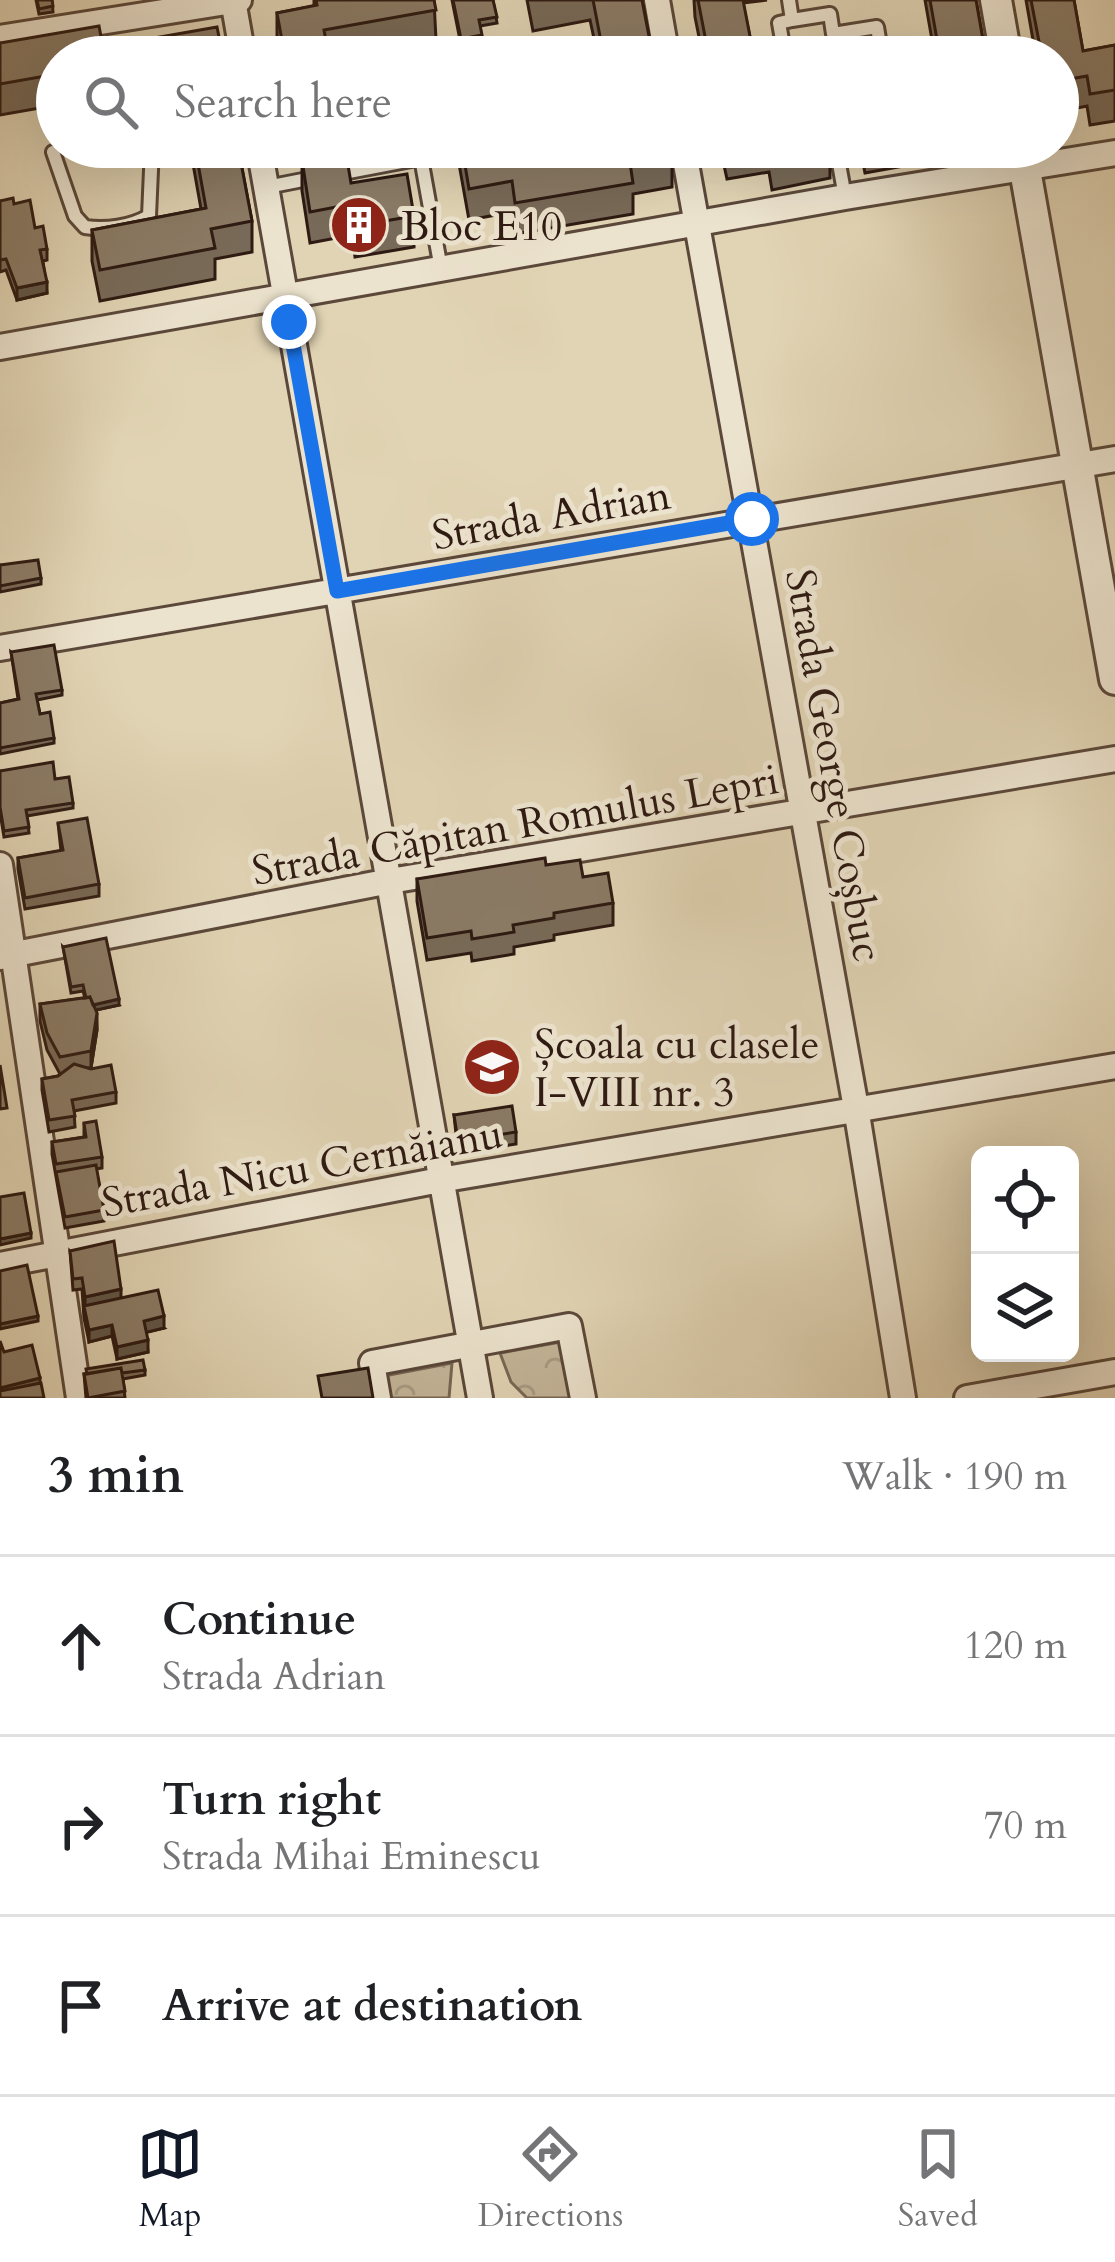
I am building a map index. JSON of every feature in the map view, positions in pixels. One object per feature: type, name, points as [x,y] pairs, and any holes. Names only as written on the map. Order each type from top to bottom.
[{"type":"street","points":[[0,38],[235,0],[240,36]]},
{"type":"street","points":[[657,0],[663,36]]},
{"type":"street","points":[[996,0],[1002,36]]},
{"type":"street","points":[[1079,155],[1115,153]]},
{"type":"street","points":[[263,168],[480,1398]]},
{"type":"street","name":"Strada George Coșbuc","points":[[687,168],[856,1108],[903,1398]]},
{"type":"street","points":[[0,347],[285,299],[975,168]]},
{"type":"street","points":[[1024,168],[1115,679]]},
{"type":"street","name":"Strada Adrian","points":[[0,648],[1115,459]]},
{"type":"street","name":"Strada Căpitan Romulus Lepri","points":[[7,956],[390,881],[1115,758]]},
{"type":"street","points":[[0,865],[7,956],[79,1398]]},
{"type":"street","name":"Strada Nicu Cernăianu","points":[[0,1265],[440,1180],[1115,1066]]},
{"type":"street","points":[[378,1398],[372,1364],[569,1326],[583,1398]]},
{"type":"street","points":[[968,1398],[1115,1372]]},
{"type":"lane","points":[[788,0],[792,20]]},
{"type":"lane","points":[[781,36],[779,23],[830,14],[833,34],[877,27],[878,36]]},
{"type":"lane","points":[[58,168],[75,216],[85,227],[100,229],[137,223],[149,216],[151,168]]},
{"type":"lane","points":[[266,187],[352,168]]},
{"type":"lane","points":[[423,168],[441,270]]},
{"type":"lane","points":[[840,168],[845,196]]},
{"type":"green space","points":[[566,1341],[576,1398],[527,1398],[511,1382],[500,1353]]},
{"type":"green space","points":[[452,1363],[449,1398],[388,1398],[384,1376]]},
{"type":"building","points":[[37,0],[52,0],[53,6],[39,9]]},
{"type":"building","points":[[316,0],[434,0],[436,10],[324,30],[325,36],[281,36],[277,13],[317,5]]},
{"type":"building","points":[[453,0],[493,0],[497,17],[479,20],[482,35],[460,36]]},
{"type":"building","points":[[593,0],[642,0],[649,36],[600,36]]},
{"type":"building","points":[[698,0],[743,0],[750,36],[705,36]]},
{"type":"building","points":[[930,0],[976,0],[982,36],[936,36]]},
{"type":"building","points":[[1031,0],[1074,0],[1083,51],[1115,45],[1115,90],[1090,94],[1087,76],[1079,77],[1079,36],[1038,36]]},
{"type":"building","points":[[99,26],[101,36],[41,36]]},
{"type":"building","points":[[217,27],[219,36],[166,36]]},
{"type":"building","points":[[36,37],[36,78],[0,84],[0,43]]},
{"type":"building","points":[[199,168],[242,168],[252,221],[211,229],[215,248],[100,270],[92,230],[206,208]]},
{"type":"building","points":[[303,168],[348,168],[351,183],[407,174],[414,216],[355,226],[352,204],[310,212]]},
{"type":"building","points":[[466,168],[631,168],[633,183],[515,203],[512,181],[469,189]]},
{"type":"building","points":[[13,198],[14,204],[30,200],[35,228],[43,226],[47,249],[40,250],[47,282],[17,288],[6,259],[0,260],[0,201]]},
{"type":"building","points":[[38,560],[41,578],[0,586],[0,565]]},
{"type":"building","points":[[54,645],[62,690],[36,694],[40,714],[50,712],[54,738],[0,748],[0,703],[19,699],[11,652]]},
{"type":"building","points":[[53,762],[55,779],[69,777],[73,803],[26,810],[29,827],[4,831],[0,771]]},
{"type":"building","points":[[87,818],[99,884],[25,898],[18,858],[63,850],[58,823]]},
{"type":"building","points":[[545,858],[546,865],[580,860],[583,877],[608,873],[613,903],[513,925],[514,932],[472,939],[471,931],[427,938],[417,879]]},
{"type":"building","points":[[106,938],[119,999],[93,1005],[83,985],[71,987],[63,947]]},
{"type":"building","points":[[90,997],[97,1013],[91,1051],[60,1057],[47,1033],[40,1004]]},
{"type":"building","points":[[74,1064],[91,1069],[111,1065],[116,1092],[72,1100],[75,1116],[49,1120],[42,1079],[58,1076]]},
{"type":"building","points":[[0,1065],[7,1108],[0,1109]]},
{"type":"building","points":[[512,1106],[516,1132],[458,1141],[454,1115]]},
{"type":"building","points":[[96,1121],[102,1157],[56,1164],[52,1142],[86,1137],[84,1123]]},
{"type":"building","points":[[96,1165],[104,1210],[65,1217],[56,1172]]},
{"type":"building","points":[[24,1193],[31,1233],[0,1239],[0,1197]]},
{"type":"building","points":[[114,1241],[121,1289],[85,1297],[82,1278],[73,1279],[70,1251]]},
{"type":"building","points":[[27,1265],[38,1316],[0,1324],[0,1271]]},
{"type":"building","points":[[158,1290],[164,1316],[144,1321],[148,1340],[117,1347],[112,1325],[89,1330],[84,1306]]},
{"type":"building","points":[[0,1341],[4,1352],[32,1345],[40,1378],[0,1388]]},
{"type":"building","points":[[143,1360],[145,1370],[122,1373],[121,1368],[87,1374],[86,1369]]},
{"type":"building","points":[[121,1368],[125,1391],[88,1398],[84,1374]]},
{"type":"building","points":[[368,1368],[373,1398],[322,1398],[318,1376]]},
{"type":"building","points":[[41,1383],[44,1398],[0,1398],[0,1391]]},
{"type":"place","name":"Bloc E10","points":[[359,225]]},
{"type":"place","name":"Școala cu clasele I-VIII nr. 3","points":[[492,1067]]},
{"type":"route","points":[[289,322],[337,591],[752,519]]}]
